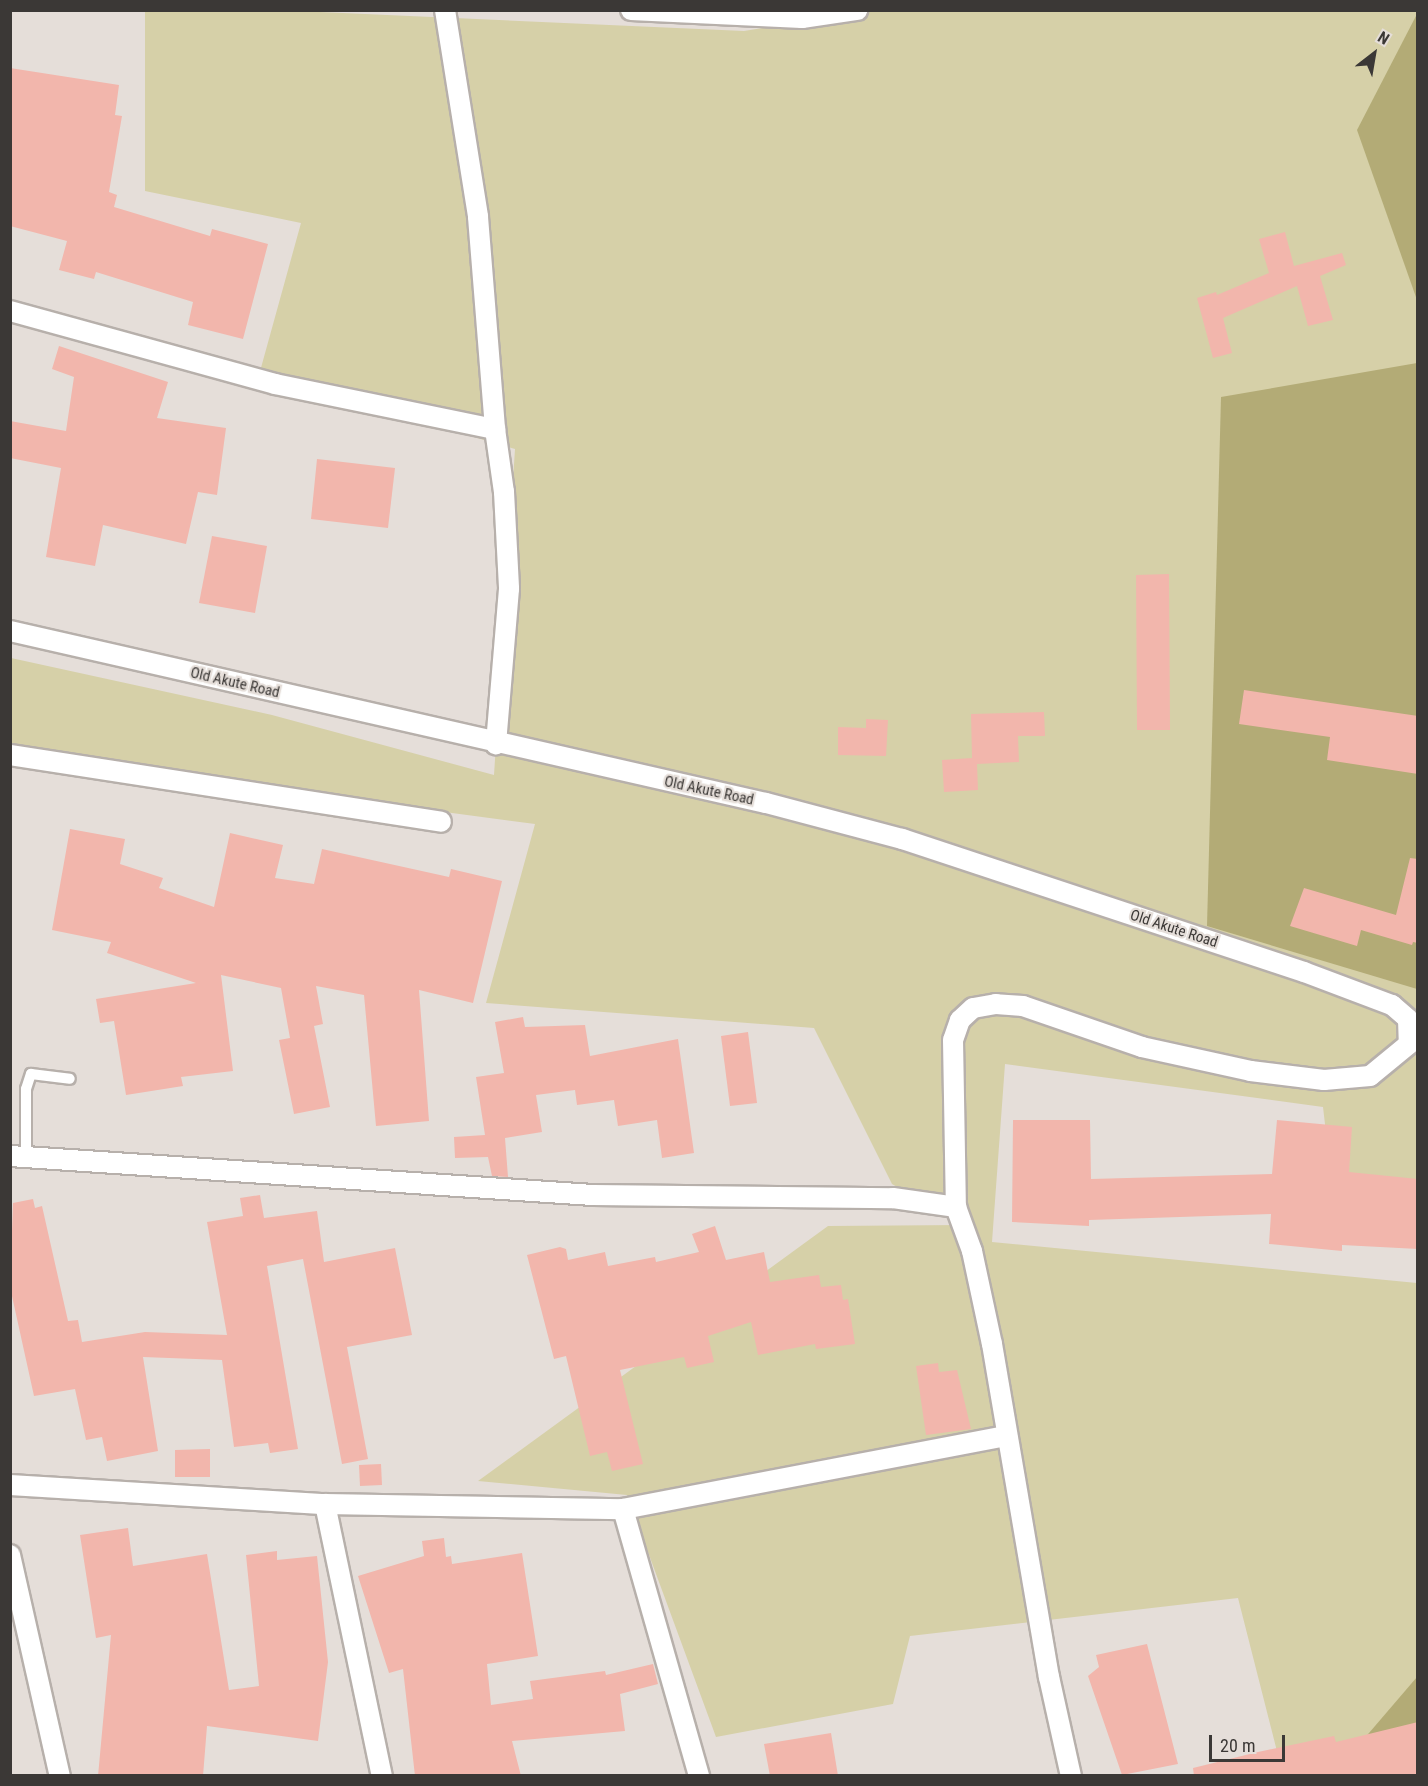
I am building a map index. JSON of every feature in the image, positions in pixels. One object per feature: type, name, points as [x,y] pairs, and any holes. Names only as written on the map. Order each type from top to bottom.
[{"type":"street","points":[[445,10],[478,217],[495,429],[504,492],[509,589],[496,744]]},
{"type":"street","points":[[631,10],[802,18],[857,10]]},
{"type":"street","points":[[10,311],[275,384],[495,429]]},
{"type":"street","name":"Old Akute Road","points":[[10,631],[496,744],[766,803],[902,839],[1392,1005],[1408,1019],[1409,1044],[1370,1076],[1324,1080],[1251,1071],[1142,1047],[1023,1006],[996,1004],[973,1008],[960,1020],[953,1040],[956,1207]]},
{"type":"street","points":[[10,755],[441,822]]},
{"type":"street","points":[[18,1156],[593,1195],[893,1198],[956,1207],[972,1251],[1049,1677],[1071,1776]]},
{"type":"street","points":[[10,1485],[325,1504],[623,1509],[1007,1436]]},
{"type":"street","points":[[325,1504],[382,1776]]},
{"type":"street","points":[[623,1509],[699,1776]]},
{"type":"street","points":[[10,1555],[60,1776]]},
{"type":"lane","points":[[18,1156],[26,1089],[32,1074],[70,1079]]},
{"type":"shaded area","points":[[875,10],[1417,11],[1417,1211],[1331,1176],[1323,1107],[1005,1064],[992,1242],[1417,1283],[1417,1775],[1283,1775],[1238,1598],[910,1636],[893,1704],[716,1737],[627,1495],[478,1481],[828,1226],[962,1225],[892,1184],[814,1028],[486,1003],[535,824],[11,754],[11,658],[272,715],[494,775],[515,449],[259,375],[301,223],[145,191],[145,11],[298,11],[744,31]]},
{"type":"shaded area","points":[[1417,14],[1417,300],[1357,130]]},
{"type":"shaded area","points":[[1417,363],[1417,989],[1207,926],[1221,397]]},
{"type":"shaded area","points":[[1417,1677],[1417,1775],[1333,1775]]},
{"type":"building","points":[[10,68],[119,85],[115,115],[122,116],[109,192],[117,195],[114,207],[210,236],[212,229],[268,244],[243,339],[188,325],[193,302],[96,272],[94,279],[59,270],[67,241],[10,226]]},
{"type":"building","points":[[1285,232],[1294,266],[1342,253],[1346,265],[1320,276],[1333,320],[1308,326],[1297,286],[1223,318],[1232,353],[1213,358],[1197,298],[1216,292],[1217,295],[1269,273],[1259,239]]},
{"type":"building","points":[[59,346],[168,382],[157,418],[226,428],[217,495],[198,492],[186,544],[103,525],[95,566],[46,557],[61,468],[10,458],[10,421],[66,431],[74,377],[52,369]]},
{"type":"building","points":[[317,459],[395,468],[388,528],[311,519]]},
{"type":"building","points":[[212,536],[267,546],[255,613],[199,603]]},
{"type":"building","points":[[1169,574],[1170,730],[1137,730],[1136,575]]},
{"type":"building","points":[[1244,690],[1418,716],[1418,774],[1327,760],[1330,737],[1239,724]]},
{"type":"building","points":[[1044,712],[1045,736],[1018,736],[1019,762],[977,764],[978,790],[944,792],[942,760],[972,758],[971,714]]},
{"type":"building","points":[[866,719],[888,720],[886,756],[838,755],[838,727],[866,728]]},
{"type":"building","points":[[70,829],[125,839],[120,864],[163,878],[159,888],[214,907],[230,833],[283,845],[275,878],[314,884],[322,849],[449,877],[451,869],[502,881],[473,1003],[419,990],[429,1121],[376,1126],[364,995],[316,986],[323,1024],[314,1026],[330,1107],[294,1114],[279,1040],[290,1038],[281,988],[221,975],[233,1071],[181,1077],[183,1086],[126,1095],[114,1021],[100,1023],[96,999],[196,983],[107,953],[111,942],[52,930]]},
{"type":"building","points":[[1410,858],[1418,859],[1418,943],[1413,942],[1412,945],[1361,930],[1357,946],[1290,926],[1304,888],[1396,915]]},
{"type":"building","points":[[523,1017],[525,1027],[585,1025],[590,1056],[678,1039],[694,1153],[662,1158],[657,1120],[618,1126],[614,1100],[577,1105],[575,1090],[536,1095],[542,1132],[505,1138],[508,1177],[492,1176],[488,1157],[455,1158],[454,1137],[485,1135],[476,1077],[504,1073],[495,1022]]},
{"type":"building","points":[[748,1032],[757,1103],[730,1106],[721,1036]]},
{"type":"building","points":[[1013,1120],[1090,1120],[1091,1179],[1272,1174],[1277,1120],[1352,1127],[1349,1172],[1418,1179],[1418,1249],[1342,1245],[1342,1251],[1269,1244],[1271,1214],[1089,1220],[1089,1226],[1012,1222]]},
{"type":"building","points":[[260,1195],[264,1218],[317,1211],[324,1262],[395,1248],[412,1335],[347,1347],[368,1459],[342,1464],[303,1259],[267,1266],[298,1449],[270,1453],[268,1443],[234,1447],[222,1360],[143,1357],[158,1451],[107,1461],[102,1437],[86,1440],[75,1389],[34,1396],[10,1287],[13,1203],[33,1199],[35,1208],[42,1206],[68,1321],[78,1320],[82,1342],[145,1332],[227,1335],[207,1222],[243,1216],[240,1198]]},
{"type":"building","points":[[715,1226],[726,1260],[764,1252],[770,1282],[819,1275],[821,1287],[841,1285],[843,1300],[848,1299],[855,1344],[816,1349],[815,1344],[758,1355],[751,1322],[708,1336],[714,1362],[687,1368],[684,1357],[620,1370],[643,1464],[612,1471],[607,1452],[590,1456],[566,1356],[554,1359],[527,1255],[560,1247],[566,1249],[568,1260],[605,1252],[608,1266],[655,1257],[656,1262],[699,1252],[692,1234]]},
{"type":"building","points":[[938,1363],[939,1372],[957,1370],[971,1429],[926,1435],[916,1366]]},
{"type":"building","points":[[210,1449],[210,1477],[175,1477],[175,1450]]},
{"type":"building","points":[[381,1464],[382,1485],[360,1486],[359,1465]]},
{"type":"building","points":[[128,1528],[133,1566],[207,1554],[229,1690],[259,1686],[246,1555],[277,1551],[277,1560],[317,1556],[328,1662],[318,1741],[207,1726],[203,1776],[98,1776],[111,1635],[96,1638],[80,1535]]},
{"type":"building","points":[[444,1538],[446,1557],[451,1556],[452,1564],[522,1553],[538,1656],[487,1664],[491,1705],[533,1699],[530,1681],[605,1671],[606,1675],[653,1664],[658,1684],[620,1694],[625,1731],[512,1741],[521,1776],[415,1776],[403,1669],[389,1673],[358,1576],[424,1556],[422,1541]]},
{"type":"building","points":[[1147,1644],[1178,1764],[1122,1775],[1088,1676],[1099,1667],[1096,1655]]},
{"type":"building","points":[[1418,1722],[1418,1776],[1194,1776],[1193,1768],[1258,1752],[1334,1736],[1336,1742]]},
{"type":"building","points":[[831,1733],[838,1776],[770,1776],[764,1744]]}]
